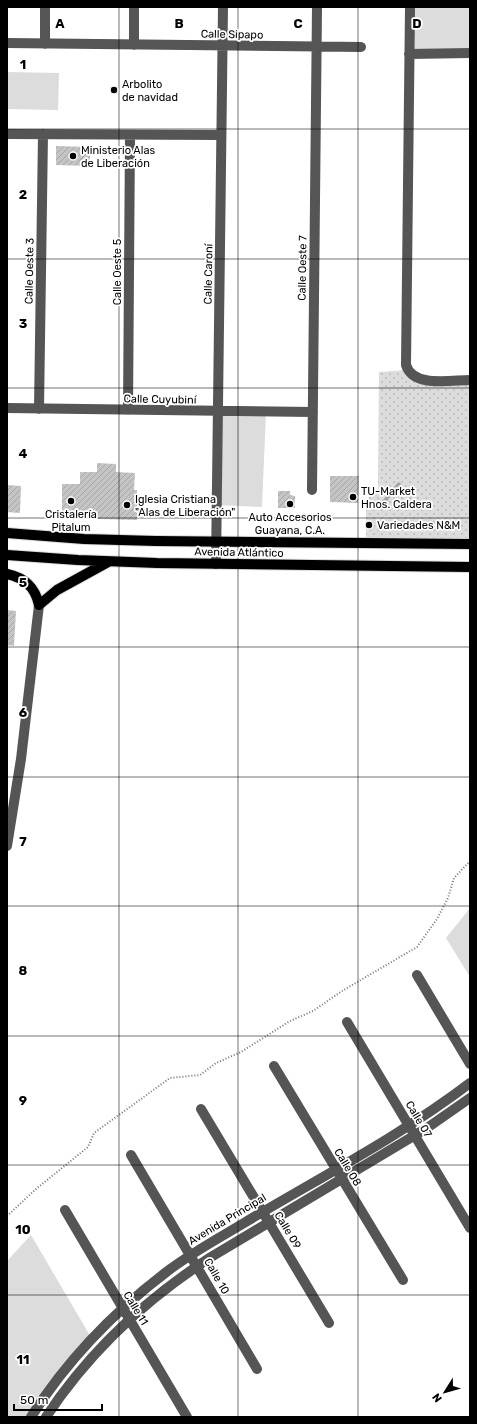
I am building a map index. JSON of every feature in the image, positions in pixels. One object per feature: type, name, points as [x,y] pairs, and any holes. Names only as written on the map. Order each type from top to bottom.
[{"type":"main road","name":"Avenida Atlántico","points":[[7,533],[84,539],[470,544]]},
{"type":"main road","name":"Avenida Atlántico","points":[[7,555],[109,561],[216,564],[470,566]]},
{"type":"main road","points":[[7,574],[15,576],[32,587],[36,593],[39,605],[57,590],[109,561]]},
{"type":"street","points":[[45,7],[45,44]]},
{"type":"street","points":[[134,7],[134,44]]},
{"type":"street","name":"Calle Caroní","points":[[216,564],[223,7]]},
{"type":"street","name":"Calle Oeste 7","points":[[312,490],[317,7]]},
{"type":"street","points":[[410,7],[406,365],[410,374],[420,379],[470,380]]},
{"type":"street","name":"Calle Sipapo","points":[[7,43],[361,47]]},
{"type":"street","points":[[409,54],[470,53]]},
{"type":"street","points":[[7,134],[221,135]]},
{"type":"street","name":"Calle Oeste 3","points":[[39,409],[43,134]]},
{"type":"street","name":"Calle Oeste 5","points":[[128,410],[130,135]]},
{"type":"street","name":"Calle Cuyubiní","points":[[7,408],[218,412],[313,412]]},
{"type":"street","points":[[7,846],[11,790],[39,605]]},
{"type":"street","points":[[417,975],[470,1064]]},
{"type":"street","name":"Calle 07","points":[[348,1022],[470,1228]]},
{"type":"street","name":"Calle 08","points":[[274,1066],[403,1280]]},
{"type":"street","name":"Avenida Principal","points":[[31,1417],[81,1351],[123,1308],[165,1274],[190,1256],[408,1125],[470,1084]]},
{"type":"street","points":[[46,1417],[94,1355],[130,1320],[166,1289],[197,1266],[415,1136],[470,1098]]},
{"type":"street","name":"Calle 09","points":[[201,1109],[329,1323]]},
{"type":"street","name":"Calle 10","points":[[131,1155],[257,1369]]},
{"type":"street","name":"Calle 11","points":[[65,1210],[187,1417]]},
{"type":"path","points":[[7,1216],[36,1189],[88,1146],[94,1133],[170,1078],[200,1075],[216,1063],[241,1052],[290,1021],[313,1011],[348,987],[417,947],[437,920],[448,898],[454,878],[470,861]]},
{"type":"shaded area","points":[[410,7],[470,7],[470,53],[409,54]]},
{"type":"shaded area","points":[[7,72],[59,73],[58,110],[7,109]]},
{"type":"shaded area","points":[[407,370],[410,374],[470,380],[470,544],[366,542],[366,500],[378,488],[379,372]]},
{"type":"shaded area","points":[[218,412],[266,412],[262,507],[216,505]]},
{"type":"shaded area","points":[[470,908],[470,977],[446,938]]},
{"type":"shaded area","points":[[31,1235],[92,1339],[31,1417],[7,1417],[7,1261]]},
{"type":"building","name":"Ministerio Alas de Liberación","points":[[56,146],[90,147],[90,166],[56,165]]},
{"type":"building","points":[[97,463],[116,464],[116,472],[135,473],[134,490],[137,490],[137,520],[62,518],[62,484],[80,484],[80,472],[97,472]]},
{"type":"building","points":[[330,476],[359,476],[358,503],[330,502]]},
{"type":"building","points":[[7,485],[21,486],[20,513],[7,512]]},
{"type":"building","points":[[278,491],[290,491],[290,495],[295,496],[295,508],[278,508]]},
{"type":"building","points":[[7,610],[16,611],[14,646],[7,645]]},
{"type":"waterway","points":[[374,504],[382,504],[399,484]]},
{"type":"place","name":"Arbolito de navidad","points":[[114,90]]},
{"type":"place","name":"Ministerio Alas de Liberación","points":[[73,156]]},
{"type":"place","name":"TU-Market Hnos. Caldera","points":[[353,497]]},
{"type":"place","name":"Cristalería Pitalum","points":[[71,501]]},
{"type":"place","name":"Auto Accesorios Guayana, C.A.","points":[[290,504]]},
{"type":"place","name":"Iglesia Cristiana \"Alas de Liberación\"","points":[[127,505]]},
{"type":"place","name":"Variedades N&M","points":[[369,525]]}]
